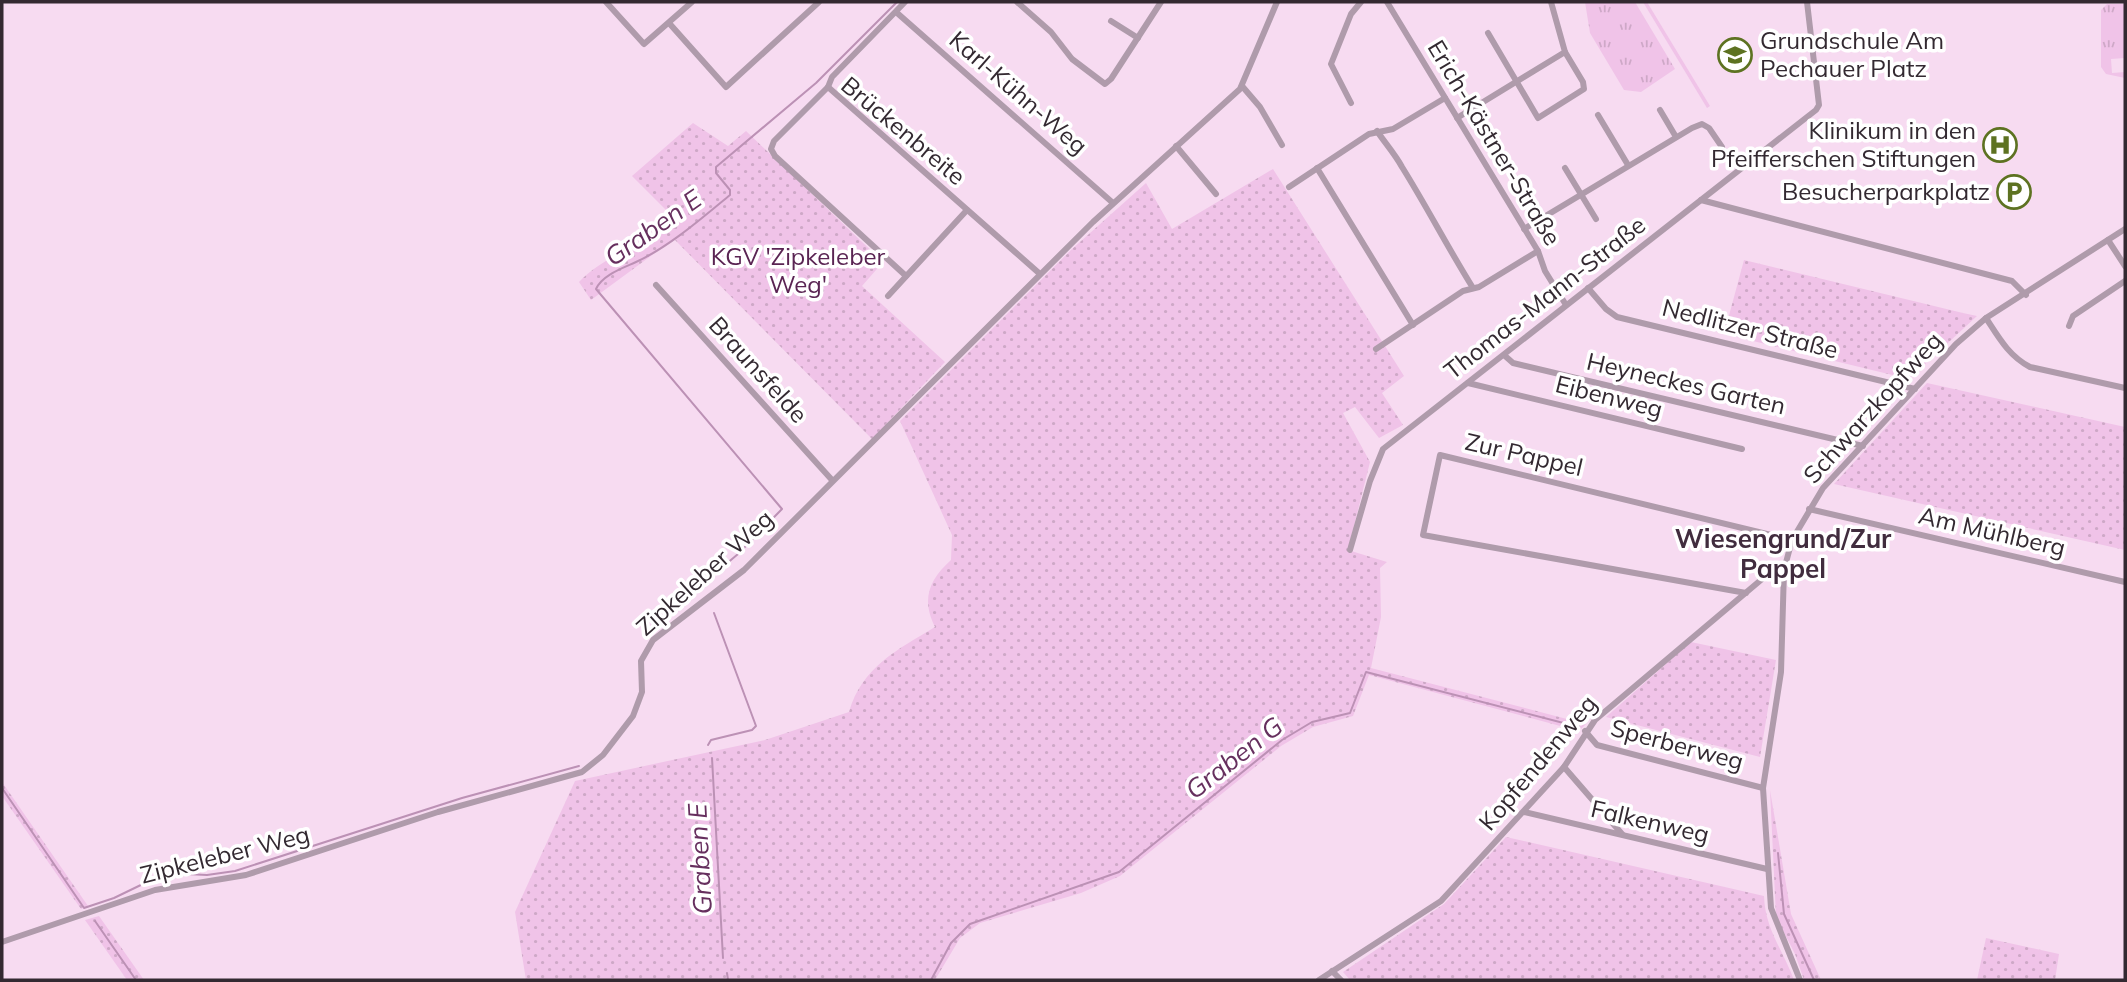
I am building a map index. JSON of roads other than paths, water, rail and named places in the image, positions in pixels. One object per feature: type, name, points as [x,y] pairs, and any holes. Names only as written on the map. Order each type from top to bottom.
[{"type":"street","points":[[606,2],[644,44],[692,2]]},
{"type":"street","points":[[669,23],[726,86],[819,2]]},
{"type":"street","points":[[828,87],[832,78],[905,2]]},
{"type":"street","points":[[1017,2],[1051,32],[1072,59],[1102,83],[1111,79],[1161,2]]},
{"type":"street","name":"Zipkeleber Weg","points":[[2,942],[155,890],[247,875],[438,812],[582,772],[603,755],[633,716],[642,692],[641,661],[648,646],[744,570],[1113,203],[1242,86],[1277,2]]},
{"type":"street","points":[[1351,103],[1331,64],[1350,14],[1361,2]]},
{"type":"street","name":"Erich-Kästner-Straße","points":[[1387,2],[1538,251],[1545,271],[1566,305]]},
{"type":"street","points":[[1488,33],[1538,118],[1584,88],[1565,52],[1551,2]]},
{"type":"street","name":"Thomas-Mann-Straße","points":[[1350,550],[1370,481],[1384,449],[1815,111],[1819,105],[1807,2]]},
{"type":"street","name":"Karl-Kühn-Weg","points":[[897,12],[1113,203]]},
{"type":"street","points":[[1111,21],[1138,38]]},
{"type":"street","points":[[1457,118],[1565,52]]},
{"type":"street","points":[[1242,86],[1257,103],[1282,145]]},
{"type":"street","name":"Brückenbreite","points":[[906,276],[772,152],[774,141],[828,87],[1040,274]]},
{"type":"street","points":[[1289,187],[1377,131],[1393,129],[1445,98]]},
{"type":"street","points":[[1660,110],[1676,137]]},
{"type":"street","points":[[1598,115],[1628,165]]},
{"type":"street","points":[[1524,229],[1628,165],[1702,124],[1709,128],[1722,147]]},
{"type":"street","points":[[1377,131],[1430,212],[1436,230],[1473,288]]},
{"type":"street","points":[[1176,146],[1216,194]]},
{"type":"street","points":[[1317,168],[1413,325]]},
{"type":"street","points":[[1565,168],[1596,219]]},
{"type":"street","points":[[1701,200],[2012,281],[2026,295]]},
{"type":"street","name":"Brückenbreite","points":[[888,296],[967,210]]},
{"type":"street","name":"Schwarzkopfweg","points":[[1800,980],[1774,921],[1767,869],[1763,788],[1781,672],[1784,570],[1792,540],[1823,488],[1956,344],[1986,318],[2026,295],[2125,229]]},
{"type":"street","points":[[2108,240],[2125,266]]},
{"type":"street","points":[[1376,349],[1462,291],[1473,288],[1538,251]]},
{"type":"street","points":[[2069,326],[2073,316],[2125,281]]},
{"type":"street","name":"Braunsfelde","points":[[656,285],[832,480]]},
{"type":"street","name":"Nedlitzer Straße","points":[[1588,288],[1605,309],[1617,317],[1915,389]]},
{"type":"street","points":[[1986,318],[2008,350],[2024,364],[2125,388]]},
{"type":"street","name":"Heyneckes Garten","points":[[1504,355],[1513,363],[1863,446]]},
{"type":"street","name":"Eibenweg","points":[[1468,383],[1742,449]]},
{"type":"street","name":"Zur Pappel","points":[[1746,593],[1423,535],[1440,455],[1792,540]]},
{"type":"street","name":"Am Mühlberg","points":[[1809,509],[2125,582]]},
{"type":"street","name":"Kopfendenweg","points":[[1319,980],[1441,901],[1564,767],[1585,731],[1768,574],[1784,570]]},
{"type":"street","name":"Sperberweg","points":[[1585,731],[1597,745],[1763,788]]},
{"type":"street","points":[[1564,767],[1623,836]]},
{"type":"street","name":"Falkenweg","points":[[1524,812],[1767,869]]},
{"type":"street","points":[[1332,971],[1342,980]]},
{"type":"waterway","name":"Graben E","points":[[699,587],[738,554],[782,509],[596,289],[608,276],[673,240],[730,195],[730,190],[716,173],[716,167],[816,83],[897,2]]},
{"type":"waterway","name":"Graben E","points":[[708,745],[711,740],[752,730],[756,726],[714,613]]},
{"type":"waterway","name":"Graben G","points":[[931,980],[951,943],[970,924],[1119,872],[1282,740],[1312,722],[1350,713],[1366,672],[1579,727]]},
{"type":"waterway","name":"Graben E","points":[[712,758],[723,958]]},
{"type":"waterway","points":[[2,788],[84,908],[114,898],[147,882],[186,874],[207,875],[235,871],[462,798],[579,766]]},
{"type":"waterway","points":[[1778,853],[1784,914],[1814,980]]},
{"type":"waterway","points":[[95,921],[136,980]]},
{"type":"waterway","name":"Graben E","points":[[727,973],[728,980]]},
{"type":"place","name":"Grundschule Am Pechauer Platz","points":[[1735,55]]},
{"type":"place","name":"Klinikum in den Pfeifferschen Stiftungen","points":[[2000,145]]},
{"type":"place","name":"Besucherparkplatz","points":[[2014,192]]},
{"type":"district","name":"Wiesengrund/Zur Pappel","points":[[1783,554]]},
{"type":"park label","name":"KGV 'Zipkeleber Weg'","points":[[798,271]]}]
